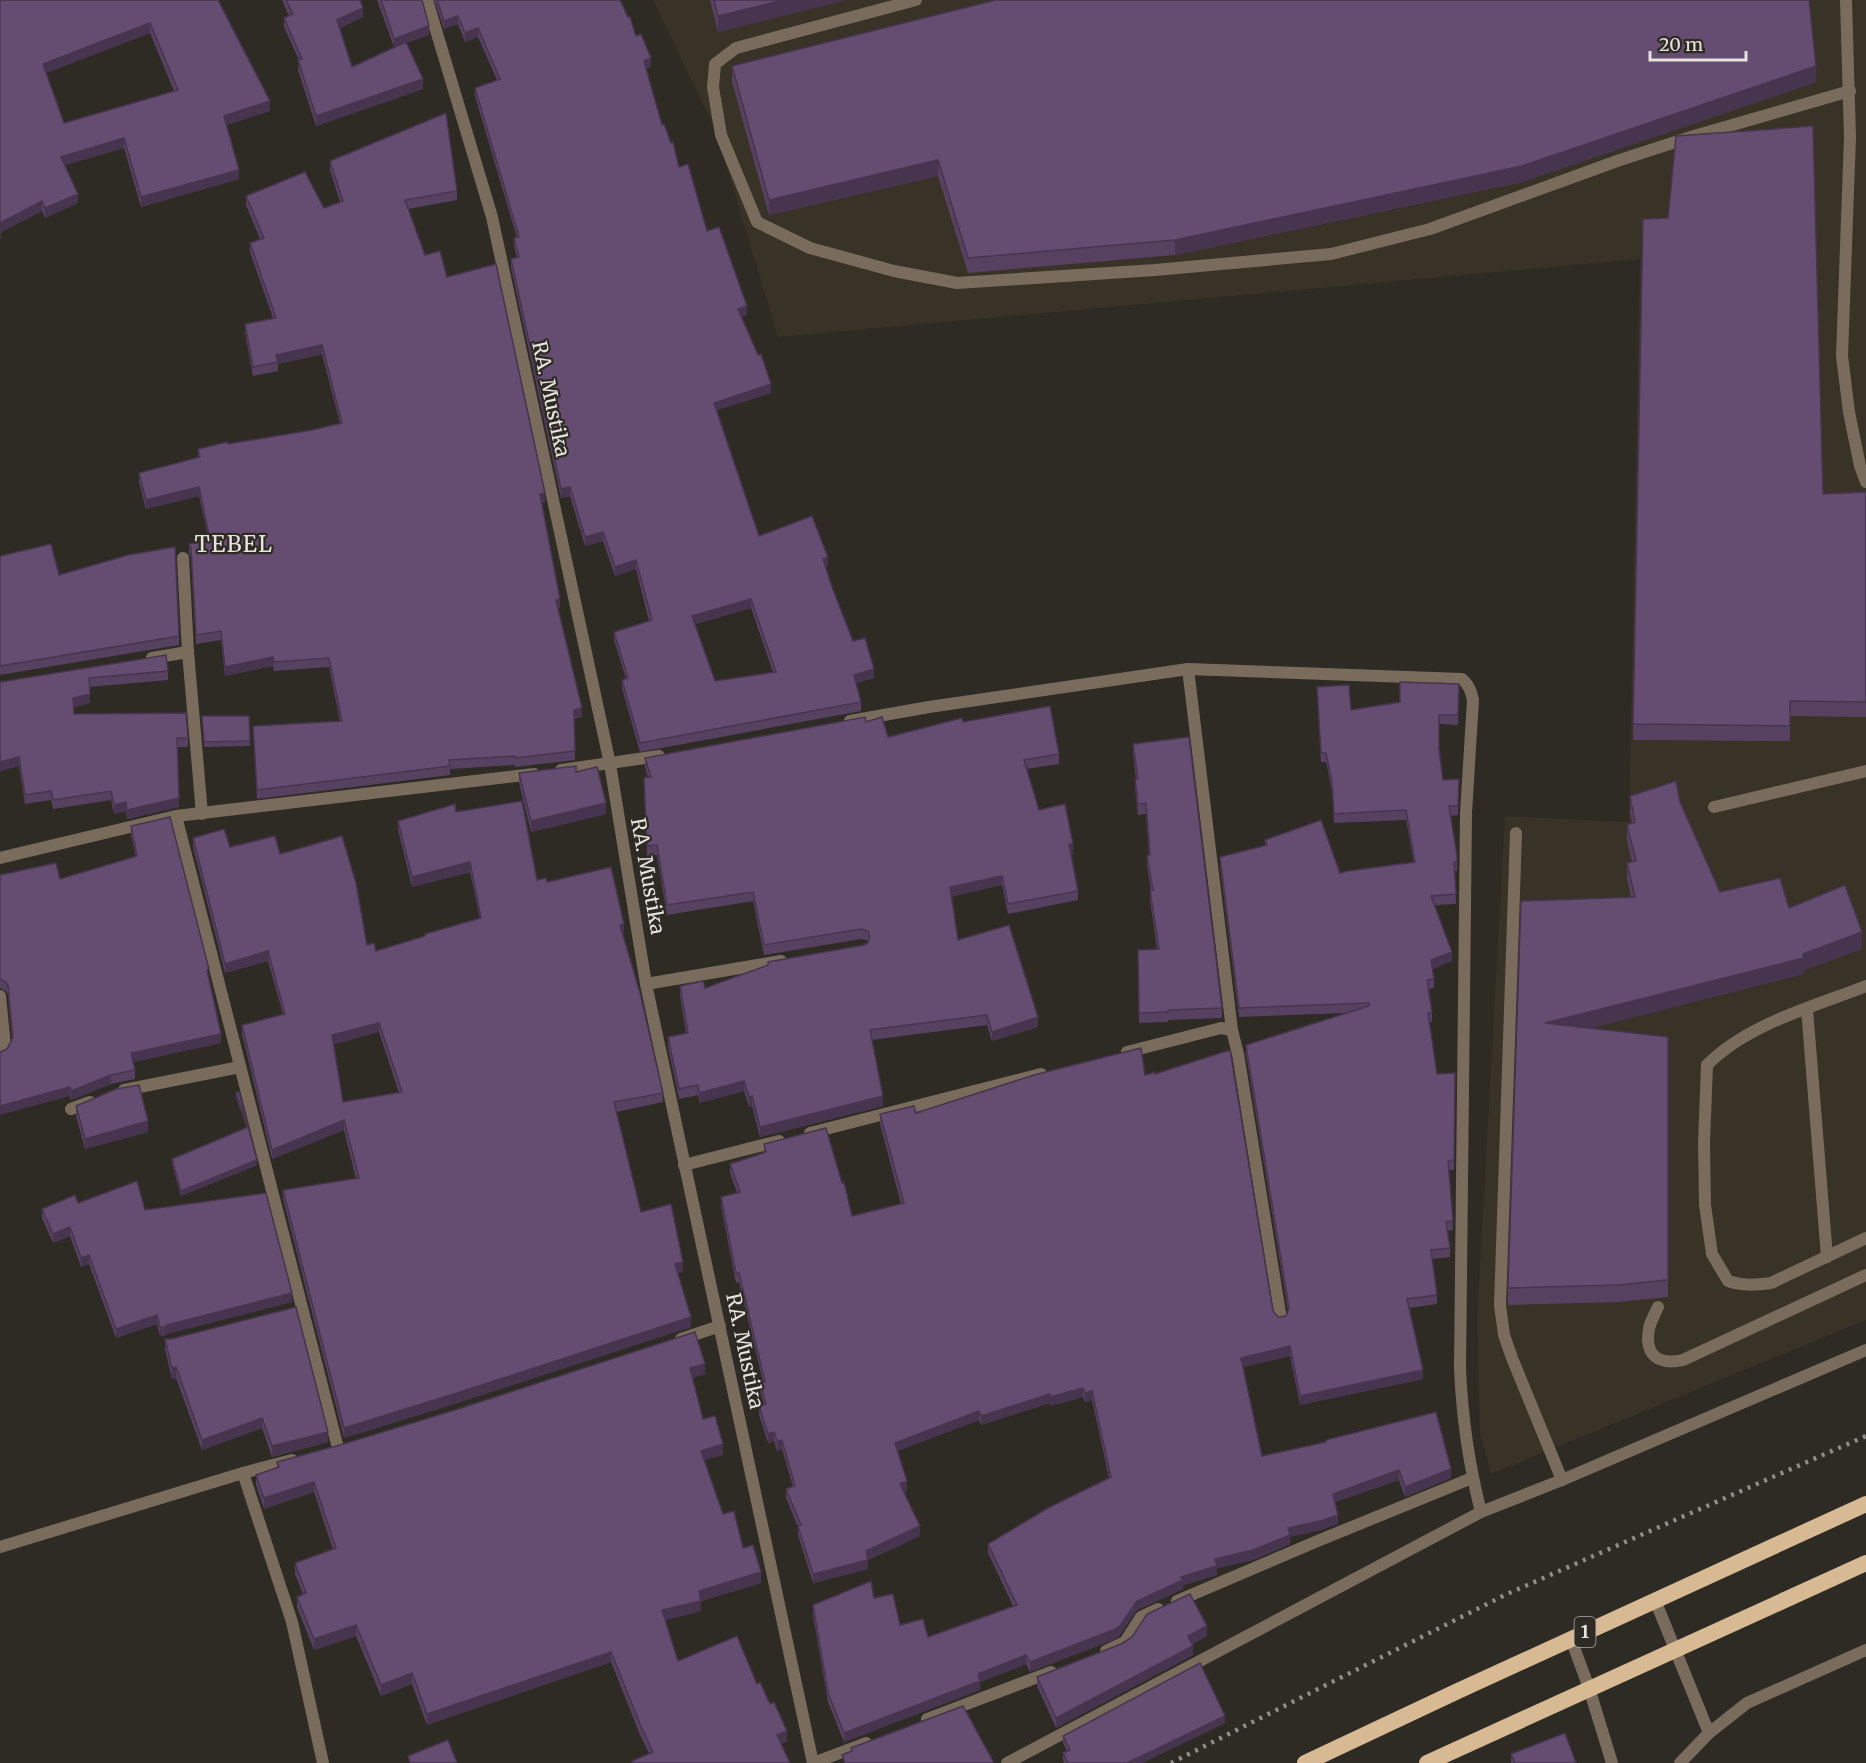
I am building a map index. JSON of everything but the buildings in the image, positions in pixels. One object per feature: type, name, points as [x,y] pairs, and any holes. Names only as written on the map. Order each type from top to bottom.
[{"type":"highway","name":"1","points":[[1305,1763],[1866,1504]]},
{"type":"highway","points":[[1427,1763],[1866,1563]]},
{"type":"street","name":"RA. Mustika","points":[[428,0],[492,217],[610,764],[646,984],[813,1763]]},
{"type":"street","points":[[916,0],[736,48],[715,64],[713,87],[721,135],[758,222],[810,248],[894,271],[957,283],[1155,270],[1331,254],[1430,229],[1620,160],[1850,91]]},
{"type":"street","points":[[1846,0],[1850,148],[1842,356],[1851,423],[1860,466],[1866,482]]},
{"type":"street","points":[[183,558],[188,652],[202,814]]},
{"type":"street","points":[[141,660],[188,652]]},
{"type":"street","points":[[1188,669],[1232,1030],[1238,1054],[1281,1319]]},
{"type":"street","points":[[835,724],[929,707],[1188,669],[1462,679],[1470,687],[1473,700],[1466,813],[1460,1368],[1472,1478],[1481,1512]]},
{"type":"street","points":[[0,858],[176,816],[610,764],[670,754]]},
{"type":"street","points":[[1714,807],[1866,771]]},
{"type":"street","points":[[176,816],[240,1068],[296,1310],[338,1448]]},
{"type":"street","points":[[1516,833],[1500,1305],[1504,1335],[1512,1358],[1562,1480]]},
{"type":"street","points":[[646,984],[792,959]]},
{"type":"street","points":[[1866,986],[1758,1028],[1720,1052],[1707,1065],[1704,1143],[1705,1204],[1712,1254],[1728,1281],[1739,1285],[1754,1286],[1771,1283],[1866,1238]]},
{"type":"street","points":[[0,996],[5,1046],[0,1053]]},
{"type":"street","points":[[1807,1009],[1827,1257]]},
{"type":"street","points":[[1118,1054],[1221,1028],[1232,1030]]},
{"type":"street","points":[[71,1109],[109,1094],[240,1068]]},
{"type":"street","points":[[684,1165],[1049,1072]]},
{"type":"street","points":[[1658,1307],[1648,1329],[1650,1345],[1654,1356],[1661,1362],[1673,1362],[1683,1360],[1866,1275]]},
{"type":"street","points":[[664,1344],[720,1326]]},
{"type":"street","points":[[1007,1763],[1481,1512],[1562,1480],[1866,1350]]},
{"type":"street","points":[[0,1547],[306,1456]]},
{"type":"street","points":[[243,1473],[292,1622],[323,1763]]},
{"type":"street","points":[[1095,1655],[1125,1642],[1141,1617],[1153,1611],[1472,1478]]},
{"type":"street","points":[[1655,1600],[1709,1733]]},
{"type":"street","points":[[1570,1639],[1589,1688],[1612,1763]]},
{"type":"street","points":[[1680,1763],[1709,1733],[1747,1703],[1866,1650]]},
{"type":"street","points":[[919,1722],[1062,1668]]},
{"type":"street","points":[[813,1763],[876,1739]]},
{"type":"shaded area","points":[[653,0],[1866,0],[1866,1320],[1491,1474],[1480,1433],[1477,1320],[1505,816],[1629,822],[1640,259],[778,337],[715,129]]},
{"type":"railway","points":[[1171,1763],[1507,1594],[1866,1436]]},
{"type":"district","name":"TEBEL","points":[[234,544]]}]
